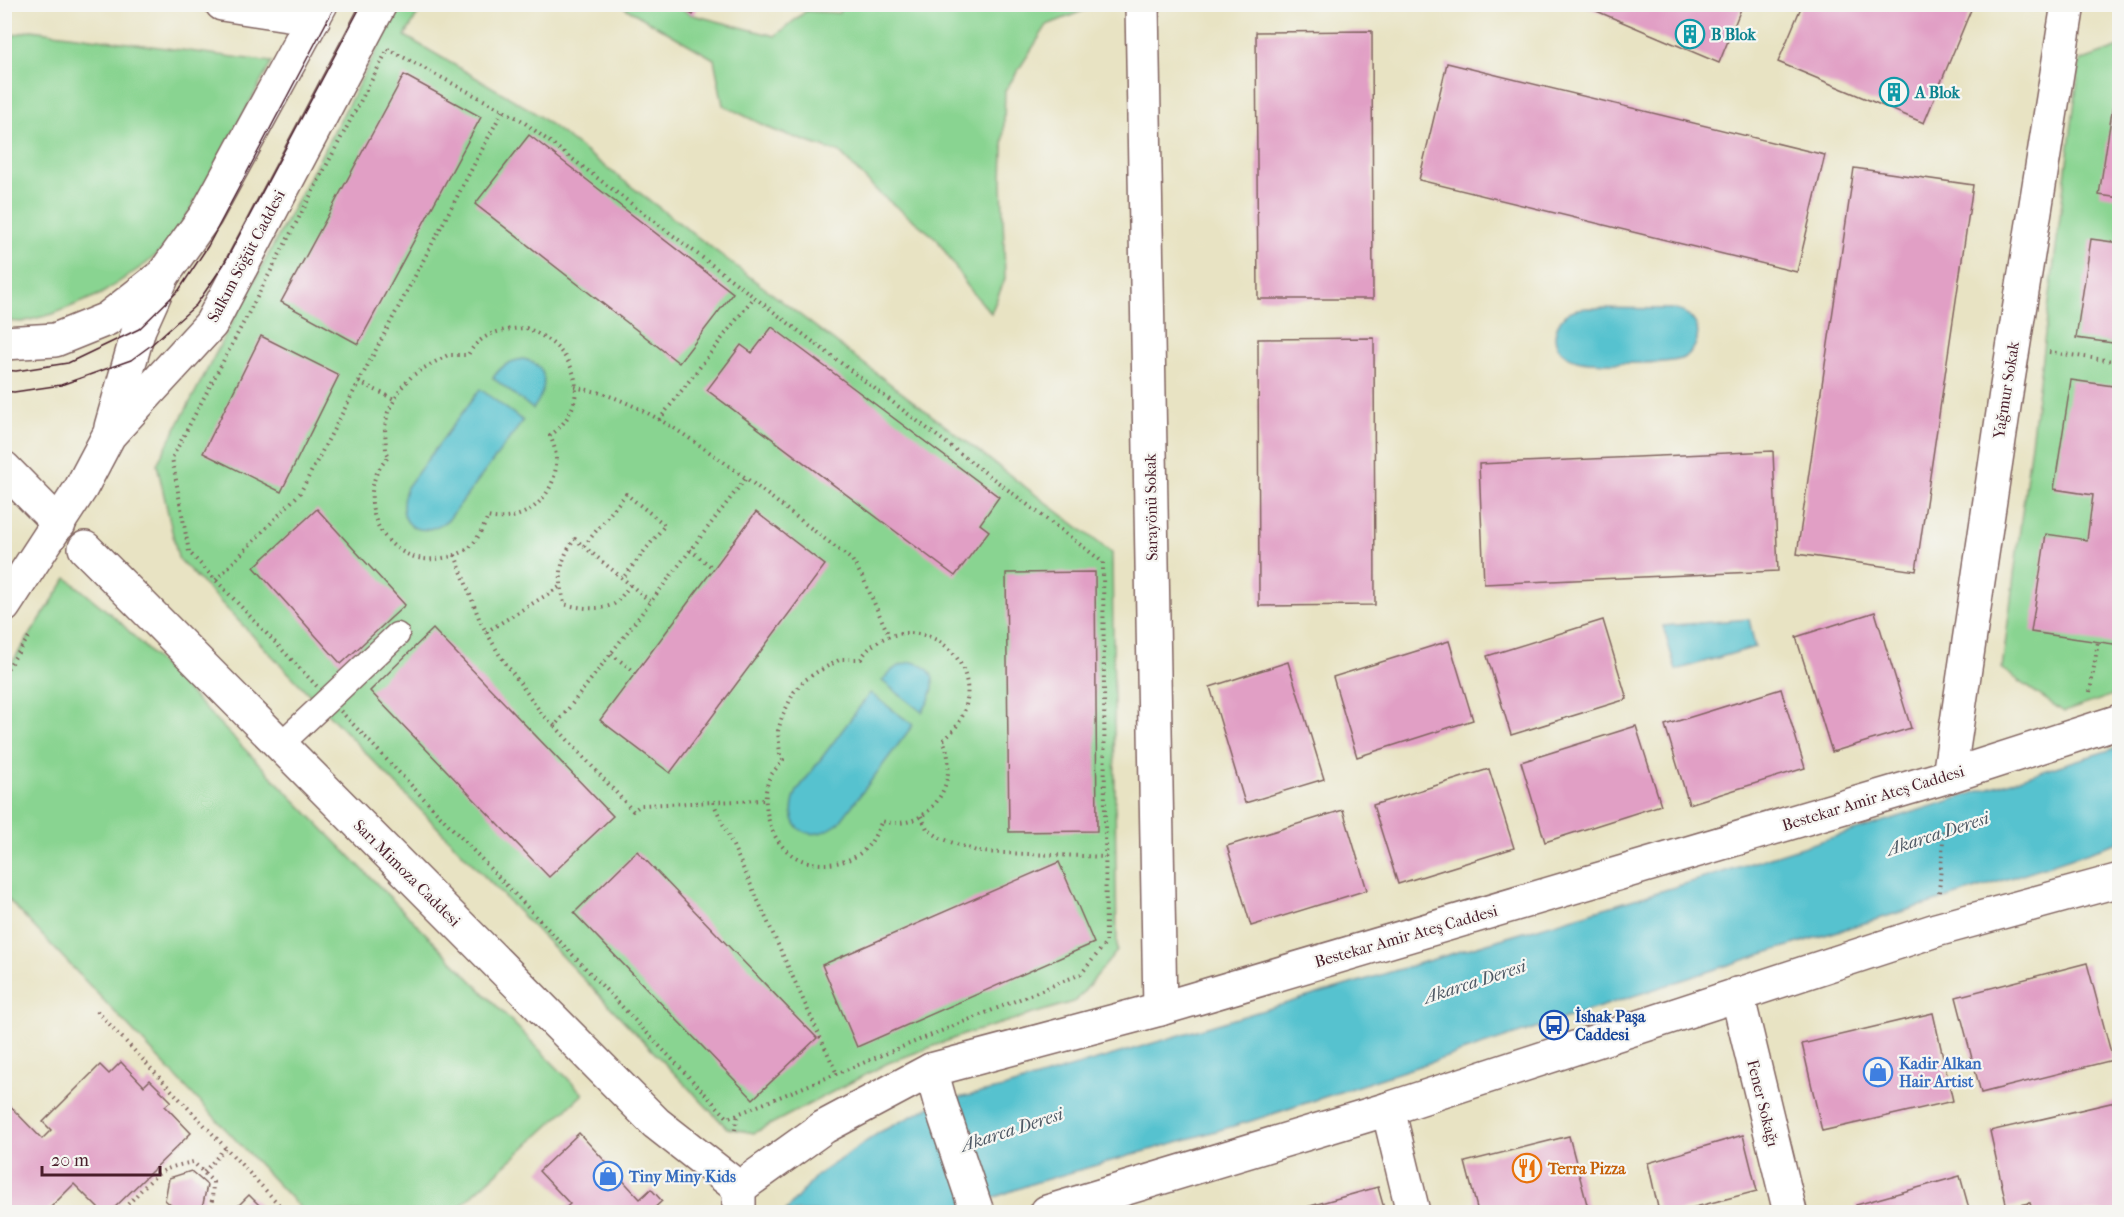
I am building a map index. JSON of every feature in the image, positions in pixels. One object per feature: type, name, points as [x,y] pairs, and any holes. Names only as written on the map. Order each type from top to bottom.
[{"type":"main road","points":[[109,435],[139,329],[163,275],[206,215],[318,11],[222,4]]},
{"type":"main road","name":"Salkım Söğüt Caddesi","points":[[4,606],[59,524],[109,435],[211,324],[380,4]]},
{"type":"main road","name":"Sarayönü Sokak","points":[[1142,4],[1160,1009]]},
{"type":"main road","name":"Yağmur Sokak","points":[[1949,776],[2013,347],[2068,4]]},
{"type":"main road","points":[[4,343],[55,340],[107,319],[163,275]]},
{"type":"main road","points":[[4,468],[59,524]]},
{"type":"main road","points":[[4,489],[59,524]]},
{"type":"main road","name":"Sarı Mimoza Caddesi","points":[[85,548],[656,1123],[739,1200]]},
{"type":"main road","name":"Bestekar Amir Ateş Caddesi","points":[[739,1200],[824,1127],[932,1070],[1160,1009],[1949,776],[2120,721]]},
{"type":"main road","points":[[1047,1212],[1388,1109],[1935,930],[2120,880]]},
{"type":"main road","name":"Fener Sokağı","points":[[1737,994],[1790,1212]]},
{"type":"main road","points":[[932,1070],[940,1102],[976,1208]]},
{"type":"main road","points":[[1388,1109],[1413,1212]]},
{"type":"lane","points":[[280,745],[397,635]]},
{"type":"path","points":[[2098,4],[2120,10]]},
{"type":"path","points":[[388,49],[521,120],[754,297],[1103,562],[1106,943],[1081,974],[728,1118],[189,552],[172,458],[388,49]]},
{"type":"path","points":[[216,580],[300,493],[503,110]]},
{"type":"path","points":[[659,420],[754,297]]},
{"type":"path","points":[[526,328],[536,332],[562,351],[570,363],[575,387],[572,409],[568,418],[550,436],[557,455],[555,471],[546,496],[538,505],[528,512],[500,519],[488,517],[472,544],[455,555],[436,560],[414,558],[400,553],[388,542],[380,528],[372,495],[379,468],[389,456],[386,451],[385,427],[394,399],[412,376],[448,355],[468,355],[480,340],[500,330],[526,328]]},
{"type":"path","points":[[2013,347],[2120,362]]},
{"type":"path","points":[[359,382],[394,399]]},
{"type":"path","points":[[575,387],[605,394],[635,406],[659,420],[746,478],[852,560],[863,578],[889,636]]},
{"type":"path","points":[[555,726],[746,478]]},
{"type":"path","points":[[584,546],[626,494],[665,525],[623,578]]},
{"type":"path","points":[[630,585],[614,604],[598,608],[576,608],[564,604],[561,566],[566,551],[575,539],[651,602]]},
{"type":"path","points":[[690,550],[713,568]]},
{"type":"path","points":[[455,555],[480,621],[499,654],[542,714],[633,811],[641,805],[765,800]]},
{"type":"path","points":[[486,632],[561,586]]},
{"type":"path","points":[[920,633],[930,636],[955,655],[964,667],[968,683],[968,697],[961,722],[944,740],[950,759],[944,788],[939,801],[921,816],[893,824],[882,821],[865,849],[855,857],[829,864],[807,863],[794,857],[782,847],[773,832],[765,800],[768,782],[783,760],[780,755],[778,731],[782,717],[794,692],[805,681],[841,659],[861,659],[873,644],[889,636],[920,633]]},
{"type":"path","points":[[2084,733],[2098,642]]},
{"type":"path","points":[[611,654],[635,672]]},
{"type":"path","points":[[1935,930],[1949,776]]},
{"type":"path","points":[[712,802],[837,1074]]},
{"type":"path","points":[[921,816],[927,829],[940,838],[979,852],[1106,857]]},
{"type":"path","points":[[97,1011],[286,1212]]},
{"type":"path","points":[[735,1130],[738,1114]]},
{"type":"path","points":[[204,1172],[225,1148]]},
{"type":"path","points":[[119,1212],[165,1169],[193,1161],[213,1182],[209,1212]]},
{"type":"green space","points":[[401,5],[423,5],[405,36],[531,110],[1112,553],[1117,951],[1076,1001],[966,1034],[888,1063],[754,1133],[727,1128],[178,558],[157,464]]},
{"type":"green space","points":[[620,5],[674,5],[693,15],[775,36],[806,11],[839,13],[842,5],[1093,5],[1047,25],[1005,91],[1002,182],[1005,279],[991,313],[968,287],[937,239],[880,194],[840,153],[773,130],[723,105],[714,59]]},
{"type":"green space","points":[[31,30],[272,62],[174,239],[147,263],[101,294],[53,314],[22,322],[5,321],[4,47],[14,35]]},
{"type":"green space","points":[[2119,47],[2119,693],[2064,712],[2002,669],[2080,61]]},
{"type":"green space","points":[[67,578],[119,621],[583,1094],[454,1212],[304,1212],[5,896],[5,673]]},
{"type":"water","points":[[1588,308],[1680,311],[1688,315],[1695,324],[1697,340],[1688,355],[1676,360],[1631,363],[1577,360],[1560,349],[1556,342],[1556,331],[1561,320],[1569,312]]},
{"type":"water","points":[[523,359],[538,367],[544,379],[541,394],[533,409],[493,378],[506,365]]},
{"type":"water","points":[[480,389],[523,421],[449,519],[438,526],[427,529],[411,526],[403,511],[407,487]]},
{"type":"water","points":[[1749,619],[1755,647],[1676,670],[1663,626]]},
{"type":"water","points":[[912,662],[921,665],[932,675],[933,689],[922,712],[882,681],[895,668]]},
{"type":"water","points":[[870,693],[913,725],[839,823],[828,830],[817,833],[800,830],[792,815],[797,791]]},
{"type":"water","name":"Akarca Deresi","points":[[2119,747],[2119,842],[1977,889],[1759,955],[1251,1121],[1034,1183],[953,1212],[785,1212],[816,1176],[880,1132],[940,1102],[1003,1088],[1688,883]]},
{"type":"building","points":[[674,4],[699,4],[693,15]]},
{"type":"building","name":"B Blok","points":[[1580,4],[1743,4],[1719,63]]},
{"type":"building","name":"A Blok","points":[[1802,5],[1973,5],[1924,123],[1778,62]]},
{"type":"building","points":[[1372,31],[1373,299],[1258,299],[1256,32]]},
{"type":"building","points":[[1447,63],[1825,155],[1797,272],[1419,180]]},
{"type":"building","points":[[404,75],[481,117],[358,344],[281,302]]},
{"type":"building","points":[[2116,86],[2120,86],[2120,198],[2099,195]]},
{"type":"building","points":[[529,135],[733,293],[679,363],[475,204]]},
{"type":"building","points":[[1854,168],[1973,185],[1916,571],[1797,554]]},
{"type":"building","points":[[2091,239],[2120,243],[2120,344],[2076,338]]},
{"type":"building","points":[[772,327],[999,497],[980,524],[989,531],[955,576],[707,390],[741,345],[752,353]]},
{"type":"building","points":[[261,336],[339,375],[281,492],[203,453]]},
{"type":"building","points":[[1374,338],[1375,605],[1259,606],[1258,339]]},
{"type":"building","points":[[2071,380],[2120,387],[2120,645],[2031,632],[2046,534],[2087,540],[2093,495],[2054,489]]},
{"type":"building","points":[[1773,451],[1778,571],[1484,584],[1479,464]]},
{"type":"building","points":[[317,509],[405,605],[341,664],[254,567]]},
{"type":"building","points":[[756,512],[825,565],[670,773],[600,720]]},
{"type":"building","points":[[1095,572],[1097,831],[1009,832],[1006,573]]},
{"type":"building","points":[[1875,612],[1911,728],[1832,752],[1796,637]]},
{"type":"building","points":[[1603,620],[1627,699],[1511,735],[1487,656]]},
{"type":"building","points":[[433,629],[613,816],[549,877],[370,691]]},
{"type":"building","points":[[1449,641],[1473,720],[1357,757],[1333,677]]},
{"type":"building","points":[[1288,662],[1324,779],[1245,803],[1210,687]]},
{"type":"building","points":[[1781,689],[1805,768],[1689,804],[1665,725]]},
{"type":"building","points":[[1636,726],[1661,805],[1545,842],[1521,762]]},
{"type":"building","points":[[1489,769],[1514,848],[1398,884],[1373,805]]},
{"type":"building","points":[[1343,810],[1367,890],[1251,926],[1227,846]]},
{"type":"building","points":[[637,851],[817,1038],[753,1099],[574,913]]},
{"type":"building","points":[[1059,862],[1094,943],[857,1047],[822,965]]},
{"type":"building","points":[[2087,963],[2113,1060],[1981,1093],[1956,997]]},
{"type":"building","name":"Kadir Alkan Hair Artist","points":[[1933,1013],[1953,1101],[1822,1131],[1802,1044]]},
{"type":"building","points":[[121,1062],[144,1086],[150,1080],[171,1101],[165,1106],[191,1133],[110,1212],[102,1212],[74,1184],[46,1212],[4,1212],[4,1109],[9,1105],[42,1139],[51,1130],[43,1122],[100,1065],[109,1074]]},
{"type":"building","points":[[2115,1102],[2120,1120],[2120,1212],[2033,1212],[2030,1203],[2007,1208],[1990,1131]]},
{"type":"building","points":[[579,1133],[640,1199],[651,1189],[662,1201],[652,1212],[561,1212],[570,1204],[539,1171]]},
{"type":"building","points":[[1743,1135],[1757,1191],[1676,1212],[1659,1212],[1648,1163]]},
{"type":"building","points":[[1569,1136],[1589,1212],[1478,1212],[1465,1162]]},
{"type":"building","points":[[191,1171],[207,1185],[202,1209],[179,1212],[165,1200],[169,1178]]},
{"type":"building","points":[[1960,1176],[1970,1212],[1858,1212],[1856,1205]]},
{"type":"building","points":[[1378,1187],[1385,1212],[1289,1212]]},
{"type":"building","points":[[249,1195],[266,1212],[232,1212]]},
{"type":"tram line","points":[[4,370],[16,371],[68,363],[139,329],[179,290],[208,246],[336,4]]},
{"type":"tram line","points":[[4,391],[14,392],[61,385],[131,360],[196,305],[224,264],[362,4]]},
{"type":"place","name":"B Blok","points":[[1690,34]]},
{"type":"place","name":"A Blok","points":[[1894,92]]},
{"type":"place","name":"İshak Paşa Caddesi","points":[[1554,1025]]},
{"type":"place","name":"Kadir Alkan Hair Artist","points":[[1878,1072]]},
{"type":"place","name":"Terra Pizza","points":[[1527,1168]]},
{"type":"place","name":"Tiny Miny Kids","points":[[608,1176]]}]
